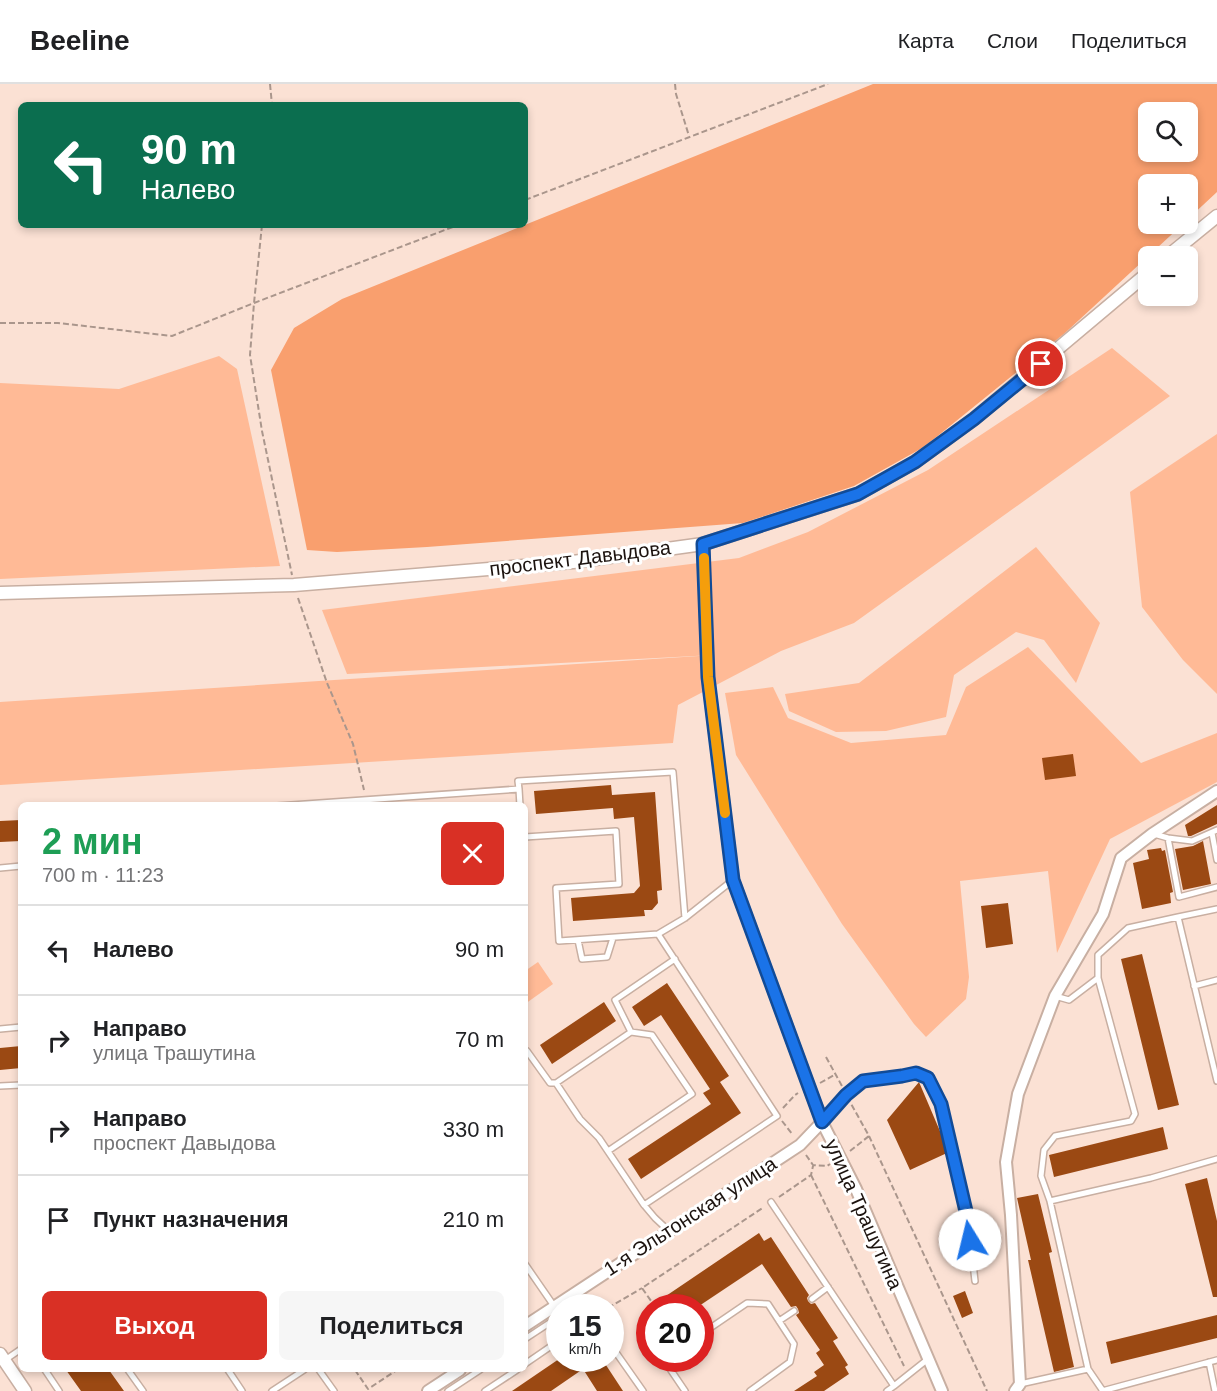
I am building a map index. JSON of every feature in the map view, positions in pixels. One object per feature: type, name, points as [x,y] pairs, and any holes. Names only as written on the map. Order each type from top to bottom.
[{"type":"street","points":[[1180,246],[1217,216]]},
{"type":"street","name":"проспект Давыдова","points":[[0,593],[294,585],[573,562],[703,544],[858,494],[915,462],[974,419],[1138,281]]},
{"type":"street","name":"улица Трашутина","points":[[703,544],[708,677],[733,880],[822,1122],[856,1189],[942,1391]]},
{"type":"street","points":[[1017,1387],[1011,1215],[1006,1162],[1018,1094],[1055,996],[1103,914],[1121,858],[1217,790]]},
{"type":"street","name":"1-я Эльтонская улица","points":[[574,1293],[800,1144],[822,1122]]},
{"type":"street","name":"1-я Эльтонская улица","points":[[528,1325],[546,1316]]},
{"type":"street","points":[[2,1357],[25,1391]]},
{"type":"street","points":[[428,1391],[457,1372]]},
{"type":"lane","points":[[520,802],[518,781],[673,772],[685,918]]},
{"type":"lane","points":[[367,802],[519,789]]},
{"type":"lane","points":[[528,837],[616,831],[619,884],[556,888],[559,941],[658,934],[685,918],[733,880]]},
{"type":"lane","points":[[1152,834],[1192,841],[1214,831],[1217,860]]},
{"type":"lane","points":[[1168,838],[1179,897],[1217,887]]},
{"type":"lane","points":[[0,868],[18,866]]},
{"type":"lane","points":[[1217,909],[1128,928],[1098,955],[1098,978],[1135,1114],[1131,1120],[1055,1136],[1044,1150],[1041,1176],[1050,1201],[1088,1369],[1102,1391],[1217,1360]]},
{"type":"lane","points":[[1178,917],[1217,1081]]},
{"type":"lane","points":[[644,1205],[777,1116],[658,934]]},
{"type":"lane","points":[[578,940],[582,959],[607,957],[613,938]]},
{"type":"lane","points":[[631,1032],[615,1000],[675,958]]},
{"type":"lane","points":[[1055,996],[1069,1000],[1098,978]]},
{"type":"lane","points":[[1194,986],[1217,980]]},
{"type":"lane","points":[[0,1029],[18,1027]]},
{"type":"lane","points":[[528,1052],[550,1083],[556,1083],[631,1032],[652,1035],[692,1094],[608,1151]]},
{"type":"lane","points":[[822,1122],[846,1095],[863,1081],[916,1073],[928,1078],[941,1104],[968,1220],[975,1281]]},
{"type":"lane","points":[[556,1083],[580,1119],[599,1138],[644,1205],[669,1231]]},
{"type":"lane","points":[[0,1086],[18,1085]]},
{"type":"lane","points":[[1050,1201],[1217,1160]]},
{"type":"lane","points":[[771,1202],[894,1386]]},
{"type":"lane","points":[[528,1268],[546,1295]]},
{"type":"lane","points":[[812,1299],[828,1287]]},
{"type":"lane","points":[[714,1325],[747,1303],[768,1304],[794,1344],[790,1362],[750,1391]]},
{"type":"lane","points":[[779,1321],[794,1311]]},
{"type":"lane","points":[[528,1337],[546,1321]]},
{"type":"lane","points":[[2,1357],[18,1350]]},
{"type":"lane","points":[[528,1362],[546,1350]]},
{"type":"lane","points":[[886,1391],[928,1359]]},
{"type":"lane","points":[[1209,1362],[1215,1391]]},
{"type":"lane","points":[[624,1364],[643,1391]]},
{"type":"lane","points":[[1017,1387],[1088,1369]]},
{"type":"lane","points":[[46,1372],[59,1391]]},
{"type":"lane","points":[[129,1372],[143,1391]]},
{"type":"lane","points":[[229,1372],[242,1391]]},
{"type":"lane","points":[[272,1391],[301,1372]]},
{"type":"lane","points":[[320,1372],[334,1391]]},
{"type":"lane","points":[[448,1391],[477,1372]]},
{"type":"lane","points":[[486,1391],[513,1372]]},
{"type":"lane","points":[[672,1372],[685,1391]]},
{"type":"path","points":[[270,84],[272,102]]},
{"type":"path","points":[[675,84],[689,137]]},
{"type":"path","points":[[528,199],[828,84]]},
{"type":"path","points":[[262,228],[250,355],[262,431],[294,585],[327,683],[353,744],[367,802]]},
{"type":"path","points":[[0,323],[58,323],[172,336],[450,228]]},
{"type":"path","points":[[869,1136],[987,1391]]},
{"type":"path","points":[[813,1166],[811,1174],[908,1375]]},
{"type":"path","points":[[624,1299],[811,1174]]},
{"type":"path","points":[[642,1288],[646,1294]]},
{"type":"path","points":[[356,1372],[368,1389],[394,1372]]},
{"type":"shaded area","points":[[873,84],[1217,84],[1217,192],[1198,210],[1198,174],[1138,174],[1138,234],[1172,234],[1159,246],[1138,246],[1138,266],[1065,333],[924,447],[854,486],[743,523],[427,547],[337,552],[307,550],[271,370],[294,328],[342,299],[517,228],[528,228],[528,224]]},
{"type":"shaded area","points":[[1112,348],[1170,396],[854,623],[781,651],[678,705],[673,743],[0,785],[0,702],[714,655],[347,674],[322,610],[739,558],[808,532],[928,470]]},
{"type":"shaded area","points":[[219,356],[237,369],[280,566],[0,579],[0,383],[119,389]]},
{"type":"shaded area","points":[[1217,434],[1217,694],[1183,660],[1142,607],[1130,492]]},
{"type":"shaded area","points":[[1036,547],[1100,623],[1076,683],[1044,640],[1016,632],[954,675],[946,717],[886,731],[836,732],[789,711],[785,694],[859,683]]},
{"type":"shaded area","points":[[1028,647],[1141,763],[1217,733],[1217,782],[1110,839],[1057,953],[1048,871],[960,881],[969,977],[966,999],[926,1037],[914,1024],[842,924],[736,755],[725,693],[773,687],[788,718],[851,743],[946,735],[966,687]]},
{"type":"shaded area","points":[[538,962],[553,984],[528,1002],[528,969]]},
{"type":"building","points":[[1073,754],[1076,776],[1045,780],[1042,758]]},
{"type":"building","points":[[611,785],[612,795],[655,792],[662,890],[657,891],[658,903],[652,910],[644,910],[645,916],[573,921],[571,898],[634,893],[640,886],[634,817],[614,819],[613,808],[536,814],[534,791]]},
{"type":"building","points":[[1217,805],[1217,824],[1188,836],[1185,825]]},
{"type":"building","points":[[18,820],[18,841],[0,842],[0,821]]},
{"type":"building","points":[[1203,841],[1211,884],[1183,890],[1175,849],[1193,846]]},
{"type":"building","points":[[1161,848],[1162,851],[1165,850],[1173,892],[1170,893],[1171,903],[1142,909],[1133,863],[1149,859],[1147,850]]},
{"type":"building","points":[[1008,903],[1013,944],[986,948],[981,906]]},
{"type":"building","points":[[1142,954],[1179,1105],[1158,1110],[1121,959]]},
{"type":"building","points":[[667,983],[729,1076],[720,1082],[741,1113],[641,1179],[628,1159],[711,1104],[703,1093],[710,1089],[661,1015],[644,1026],[632,1007]]},
{"type":"building","points":[[604,1002],[616,1021],[552,1064],[540,1045]]},
{"type":"building","points":[[18,1046],[18,1068],[0,1070],[0,1048]]},
{"type":"building","points":[[919,1082],[945,1143],[947,1153],[910,1170],[887,1120]]},
{"type":"building","points":[[1163,1127],[1168,1149],[1054,1177],[1049,1155]]},
{"type":"building","points":[[1207,1178],[1217,1221],[1217,1297],[1213,1297],[1185,1184]]},
{"type":"building","points":[[1038,1194],[1052,1252],[1049,1253],[1074,1367],[1054,1372],[1028,1260],[1031,1260],[1017,1198]]},
{"type":"building","points":[[759,1233],[764,1241],[771,1237],[809,1295],[808,1301],[811,1304],[815,1303],[838,1338],[833,1341],[848,1365],[845,1367],[849,1374],[824,1391],[794,1391],[817,1376],[814,1372],[824,1365],[816,1353],[820,1350],[796,1315],[799,1313],[798,1309],[796,1306],[791,1307],[762,1264],[714,1296],[714,1294],[669,1294]]},
{"type":"building","points":[[965,1291],[973,1313],[962,1318],[953,1296]]},
{"type":"building","points":[[1217,1315],[1217,1338],[1111,1364],[1106,1342]]},
{"type":"building","points":[[546,1368],[546,1372],[579,1372],[551,1391],[512,1391]]},
{"type":"building","points":[[67,1372],[110,1372],[124,1391],[81,1391]]},
{"type":"building","points":[[585,1372],[611,1372],[623,1391],[597,1391]]},
{"type":"slow traffic","points":[[704,558],[708,677],[725,813]]},
{"type":"route","points":[[970,1240],[968,1220],[941,1104],[928,1078],[916,1073],[863,1081],[846,1095],[822,1122],[733,880],[708,677],[703,544],[858,494],[915,462],[974,419],[1041,364]]}]
